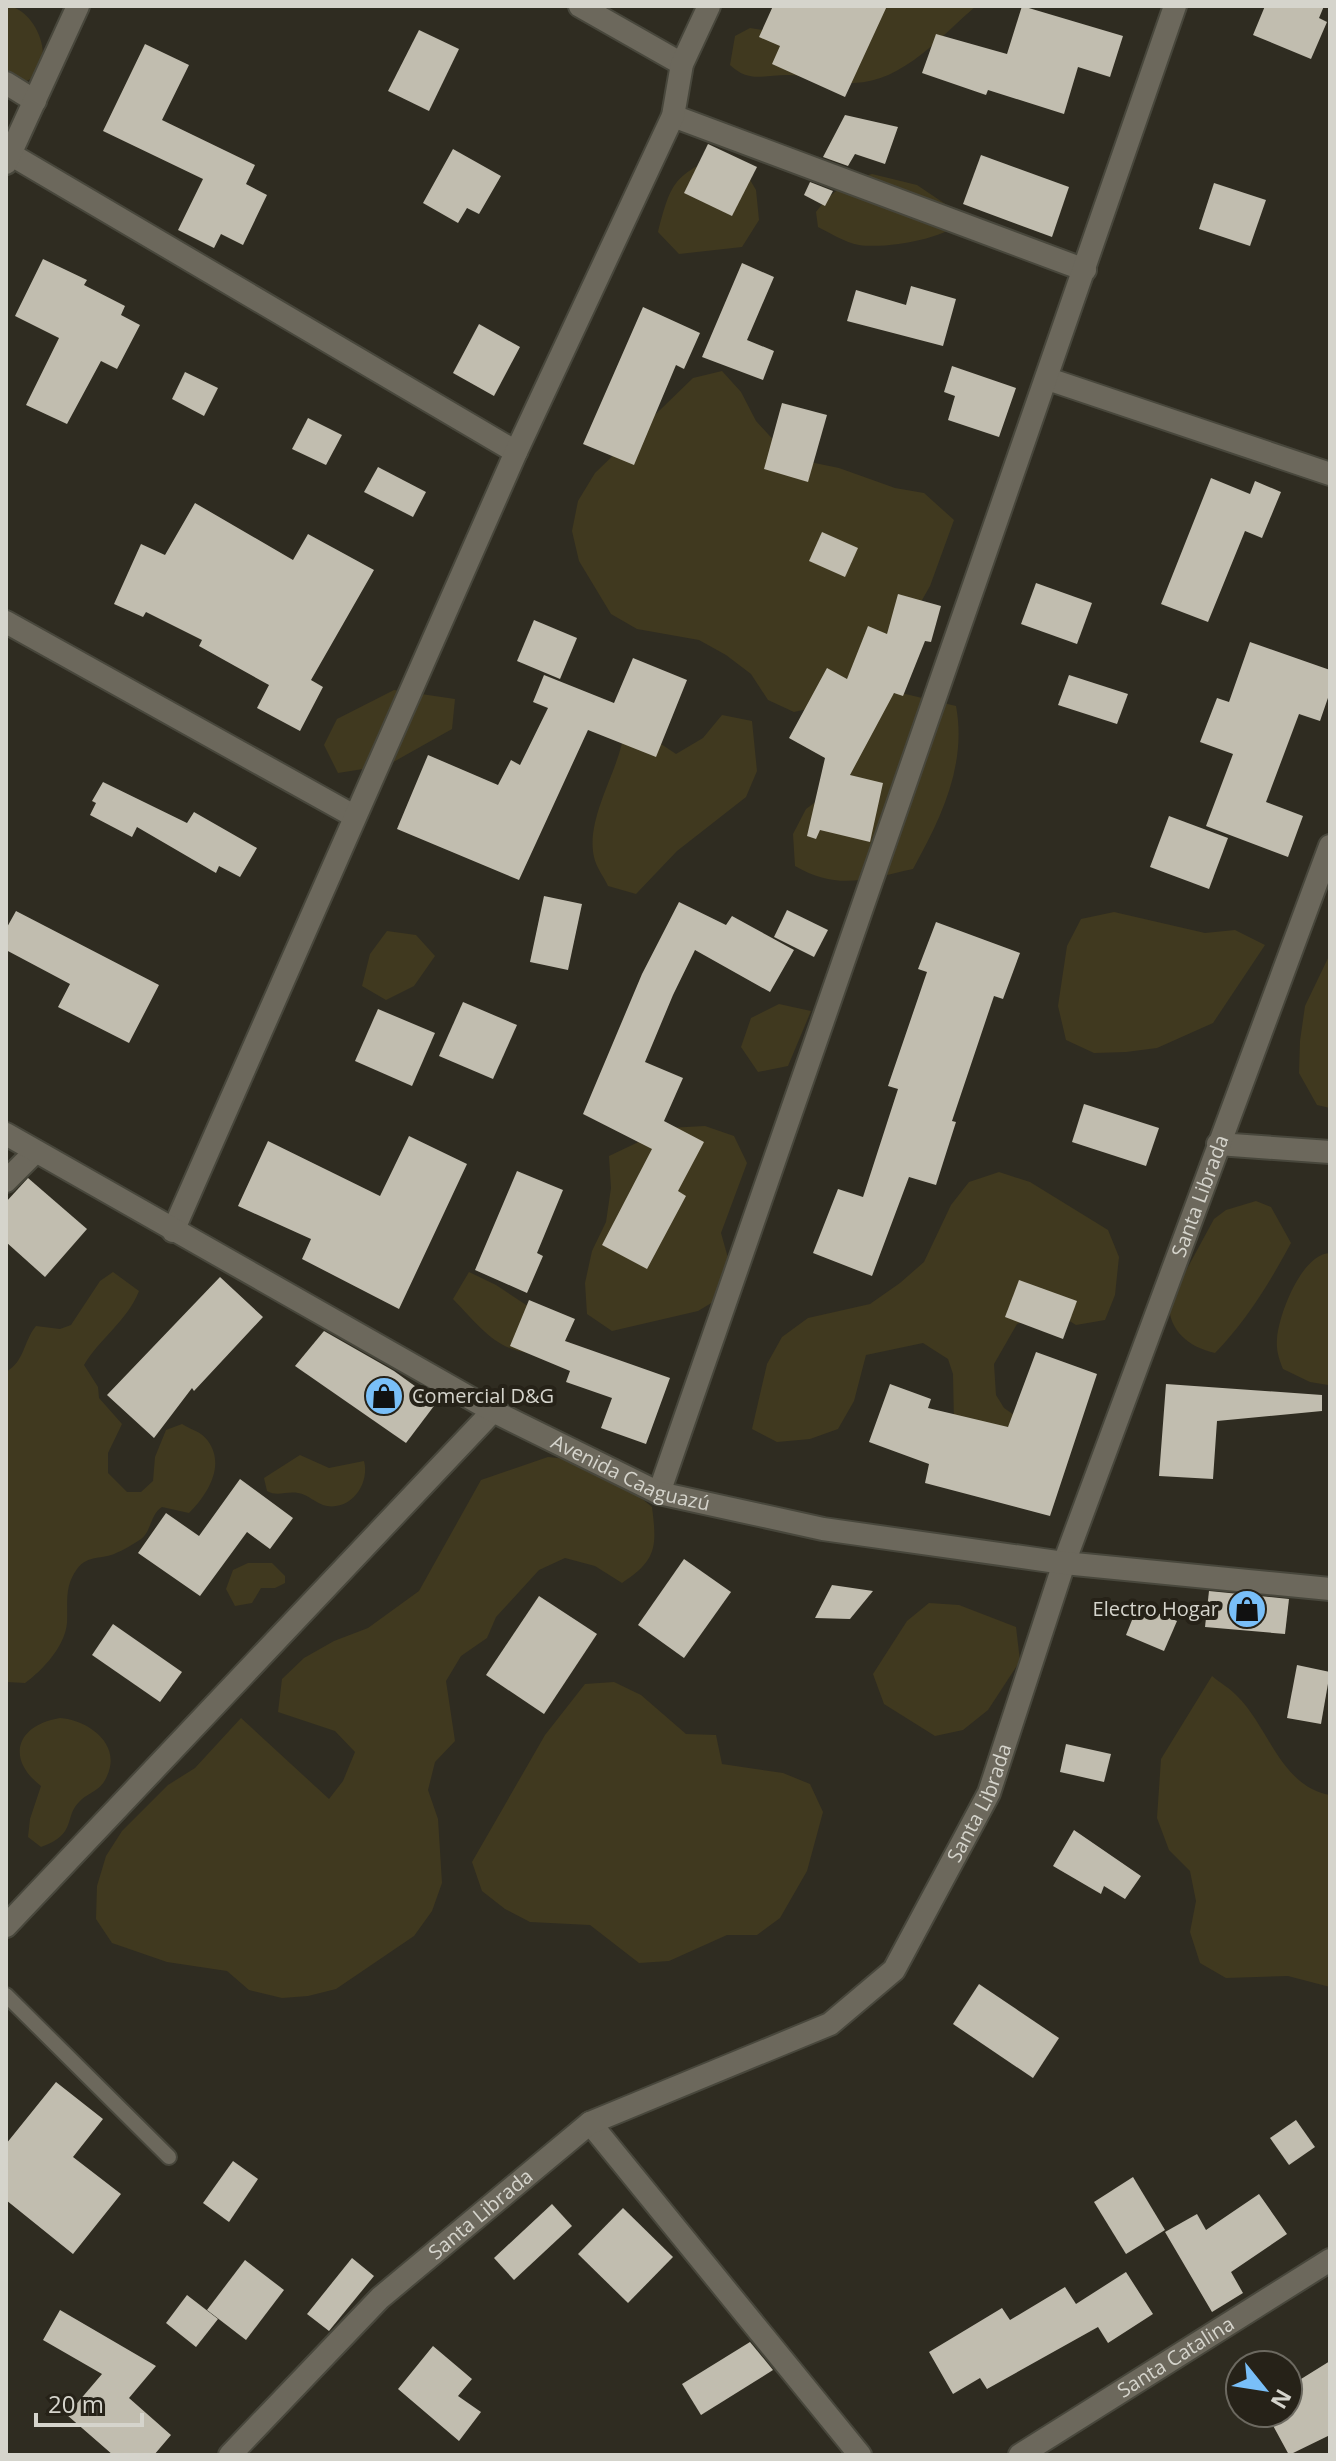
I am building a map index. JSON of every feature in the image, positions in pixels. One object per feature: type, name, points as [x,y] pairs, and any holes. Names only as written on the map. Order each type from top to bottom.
[{"type":"street","points":[[78,6],[8,159],[516,452]]},
{"type":"street","points":[[580,6],[682,64]]},
{"type":"street","points":[[173,1231],[516,452],[673,116],[682,64],[709,6]]},
{"type":"street","points":[[659,1493],[1175,6]]},
{"type":"street","points":[[6,83],[35,101]]},
{"type":"street","points":[[673,116],[1085,270]]},
{"type":"street","points":[[1048,379],[1330,474]]},
{"type":"street","points":[[6,622],[354,816]]},
{"type":"street","name":"Santa Librada","points":[[230,2455],[380,2298],[590,2123],[830,2024],[894,1970],[989,1793],[1064,1563],[1330,846]]},
{"type":"street","name":"Avenida Caaguazú","points":[[6,1134],[493,1411],[659,1493],[823,1529],[1064,1563],[1330,1589]]},
{"type":"street","points":[[1218,1144],[1330,1152]]},
{"type":"street","points":[[6,1181],[35,1152]]},
{"type":"street","points":[[6,1926],[493,1411]]},
{"type":"street","points":[[590,2123],[860,2455]]},
{"type":"street","name":"Santa Catalina","points":[[1020,2455],[1330,2260]]},
{"type":"lane","points":[[6,1995],[169,2157]]},
{"type":"shaded area","points":[[6,6],[18,9],[29,18],[42,46],[42,60],[37,73],[25,82],[6,85]]},
{"type":"shaded area","points":[[877,6],[976,6],[921,55],[889,75],[872,81],[846,83],[795,75],[757,77],[737,71],[730,65],[735,36],[750,28],[781,33]]},
{"type":"shaded area","points":[[716,157],[743,168],[756,190],[759,220],[742,247],[679,254],[658,232],[666,204],[681,177]]},
{"type":"shaded area","points":[[872,174],[917,185],[966,218],[946,232],[932,237],[871,246],[854,244],[818,227],[816,212],[828,198],[848,183]]},
{"type":"shaded area","points":[[722,371],[741,392],[756,421],[779,446],[805,461],[839,468],[895,488],[924,493],[954,520],[930,586],[893,651],[825,705],[794,712],[768,700],[751,674],[699,640],[637,629],[611,614],[579,561],[572,531],[578,501],[595,473],[693,378]]},
{"type":"shaded area","points":[[394,690],[455,699],[452,729],[388,765],[338,773],[324,745],[337,719]]},
{"type":"shaded area","points":[[897,692],[956,706],[958,728],[955,770],[949,790],[913,869],[867,879],[839,881],[811,874],[795,866],[793,834],[806,809],[832,790],[869,707]]},
{"type":"shaded area","points":[[722,715],[752,721],[757,771],[746,797],[677,851],[636,894],[608,886],[594,857],[594,829],[622,743],[652,738],[676,754],[703,738]]},
{"type":"shaded area","points":[[1114,912],[1205,933],[1235,930],[1265,945],[1213,1023],[1157,1048],[1094,1053],[1066,1040],[1058,1006],[1067,946],[1081,919]]},
{"type":"shaded area","points":[[387,931],[416,935],[435,956],[414,986],[386,1000],[362,986],[370,954]]},
{"type":"shaded area","points":[[1330,954],[1330,1108],[1317,1105],[1299,1073],[1305,1006]]},
{"type":"shaded area","points":[[779,1004],[811,1011],[788,1066],[758,1072],[741,1047],[751,1018]]},
{"type":"shaded area","points":[[705,1126],[734,1136],[747,1163],[721,1233],[730,1265],[723,1296],[698,1311],[612,1331],[587,1314],[585,1283],[592,1251],[606,1222],[611,1188],[609,1156],[668,1128]]},
{"type":"shaded area","points":[[999,1172],[1030,1182],[1108,1230],[1119,1257],[1115,1295],[1105,1320],[1076,1325],[1052,1310],[1017,1324],[994,1364],[996,1395],[1004,1408],[1017,1417],[1021,1431],[954,1424],[953,1374],[948,1359],[923,1343],[866,1355],[854,1401],[838,1429],[810,1439],[777,1442],[752,1429],[767,1364],[782,1337],[808,1318],[870,1304],[900,1283],[924,1262],[951,1205],[969,1182]]},
{"type":"shaded area","points":[[1256,1201],[1271,1207],[1291,1243],[1248,1314],[1215,1353],[1205,1350],[1188,1342],[1176,1329],[1169,1302],[1214,1219],[1226,1210]]},
{"type":"shaded area","points":[[1330,1253],[1328,1385],[1310,1382],[1283,1369],[1277,1343],[1282,1315],[1301,1274],[1310,1263]]},
{"type":"shaded area","points":[[113,1272],[139,1291],[128,1311],[84,1365],[98,1387],[99,1398],[122,1424],[108,1453],[108,1473],[127,1492],[141,1492],[153,1481],[155,1457],[166,1430],[182,1424],[208,1441],[213,1451],[215,1470],[208,1489],[189,1513],[162,1507],[143,1538],[119,1552],[81,1564],[70,1582],[67,1623],[58,1649],[25,1683],[6,1682],[6,1372],[17,1362],[36,1326],[60,1329],[71,1325],[100,1281]]},
{"type":"shaded area","points":[[469,1272],[496,1285],[567,1332],[547,1354],[505,1346],[474,1322],[453,1299]]},
{"type":"shaded area","points":[[300,1455],[329,1468],[364,1461],[362,1486],[351,1499],[336,1506],[323,1505],[302,1494],[267,1491],[264,1478]]},
{"type":"shaded area","points":[[548,1457],[594,1466],[652,1507],[652,1551],[642,1567],[622,1583],[595,1566],[565,1558],[539,1570],[496,1617],[487,1638],[461,1656],[446,1681],[455,1741],[435,1762],[428,1790],[438,1819],[442,1883],[432,1911],[414,1936],[336,1989],[282,1998],[249,1990],[227,1971],[167,1962],[112,1943],[96,1919],[97,1886],[106,1856],[122,1831],[168,1785],[195,1768],[241,1718],[329,1799],[343,1781],[355,1752],[335,1731],[278,1712],[282,1679],[304,1658],[334,1641],[368,1628],[419,1591],[481,1480]]},
{"type":"shaded area","points":[[248,1563],[272,1563],[285,1576],[285,1583],[275,1588],[261,1588],[252,1603],[235,1606],[226,1589],[233,1570]]},
{"type":"shaded area","points":[[929,1603],[959,1605],[1016,1627],[1020,1661],[988,1710],[963,1730],[935,1736],[884,1704],[873,1674],[907,1621]]},
{"type":"shaded area","points":[[1212,1676],[1248,1709],[1287,1768],[1313,1789],[1330,1795],[1330,1987],[1288,1976],[1226,1978],[1200,1963],[1190,1932],[1196,1901],[1190,1871],[1169,1850],[1157,1818],[1161,1759]]},
{"type":"shaded area","points":[[614,1682],[641,1695],[686,1734],[716,1735],[722,1764],[783,1773],[810,1784],[823,1812],[807,1871],[780,1918],[757,1935],[727,1935],[669,1961],[639,1963],[590,1925],[530,1922],[505,1909],[482,1891],[472,1862],[545,1735],[585,1684]]},
{"type":"shaded area","points":[[60,1718],[81,1723],[100,1736],[110,1754],[110,1764],[102,1785],[75,1807],[65,1831],[53,1842],[41,1847],[28,1837],[30,1819],[41,1786],[23,1765],[21,1744],[34,1728]]},
{"type":"building","points":[[773,6],[887,6],[845,97],[772,64],[780,46],[759,37]]},
{"type":"building","points":[[1022,6],[1123,36],[1110,77],[1078,67],[1064,114],[988,90],[986,95],[922,73],[936,34],[1007,54]]},
{"type":"building","points":[[1265,6],[1324,6],[1319,18],[1327,22],[1311,59],[1253,35]]},
{"type":"building","points":[[419,30],[459,49],[429,111],[388,91]]},
{"type":"building","points":[[145,44],[189,65],[162,120],[255,165],[246,184],[267,195],[243,245],[221,234],[214,248],[178,230],[203,179],[103,131]]},
{"type":"building","points":[[845,115],[898,127],[885,164],[855,154],[848,166],[823,157]]},
{"type":"building","points":[[708,144],[757,167],[732,216],[684,193]]},
{"type":"building","points":[[453,149],[501,176],[479,214],[467,208],[458,223],[423,203]]},
{"type":"building","points":[[981,155],[1069,187],[1052,237],[963,204]]},
{"type":"building","points":[[810,182],[833,191],[825,206],[804,195]]},
{"type":"building","points":[[1214,183],[1266,200],[1250,246],[1199,229]]},
{"type":"building","points":[[43,259],[87,280],[84,285],[125,306],[121,315],[140,325],[117,369],[101,361],[67,424],[26,405],[59,338],[15,316]]},
{"type":"building","points":[[742,263],[774,277],[747,340],[774,351],[763,380],[702,357]]},
{"type":"building","points":[[911,286],[956,299],[943,346],[847,321],[856,290],[906,305]]},
{"type":"building","points":[[643,307],[700,333],[684,369],[676,365],[634,465],[583,444]]},
{"type":"building","points":[[479,324],[520,347],[494,396],[453,373]]},
{"type":"building","points":[[952,366],[1016,388],[999,437],[948,420],[955,396],[944,392]]},
{"type":"building","points":[[185,372],[218,388],[204,416],[172,399]]},
{"type":"building","points":[[782,403],[827,415],[808,482],[764,469]]},
{"type":"building","points":[[308,418],[342,435],[326,465],[292,449]]},
{"type":"building","points":[[378,467],[426,492],[413,517],[364,492]]},
{"type":"building","points":[[1211,478],[1250,494],[1255,481],[1281,492],[1262,538],[1245,531],[1208,622],[1161,604]]},
{"type":"building","points":[[195,503],[293,560],[308,534],[374,570],[311,680],[323,687],[300,731],[257,708],[269,685],[199,646],[202,640],[146,612],[143,617],[114,604],[141,544],[165,555]]},
{"type":"building","points":[[822,532],[858,548],[845,577],[809,561]]},
{"type":"building","points":[[1036,583],[1092,603],[1077,644],[1021,624]]},
{"type":"building","points":[[898,594],[941,606],[931,642],[925,641],[903,696],[894,693],[850,775],[883,783],[870,842],[820,830],[816,839],[807,836],[825,758],[789,738],[827,668],[847,679],[868,626],[887,634]]},
{"type":"building","points":[[534,620],[577,638],[560,679],[517,661]]},
{"type":"building","points":[[1250,642],[1330,670],[1330,692],[1320,721],[1299,714],[1266,802],[1303,816],[1288,857],[1206,826],[1233,754],[1200,742],[1217,698],[1229,702]]},
{"type":"building","points":[[633,658],[687,680],[656,757],[588,730],[519,880],[397,829],[428,755],[498,785],[511,760],[520,765],[548,708],[533,702],[544,675],[614,703]]},
{"type":"building","points":[[1069,675],[1128,694],[1117,724],[1058,705]]},
{"type":"building","points":[[103,782],[187,823],[194,812],[257,848],[240,877],[219,866],[216,873],[137,827],[132,837],[90,815],[96,803],[92,801]]},
{"type":"building","points":[[1169,816],[1228,838],[1209,889],[1150,867]]},
{"type":"building","points":[[544,896],[582,904],[568,970],[530,962]]},
{"type":"building","points":[[679,902],[726,925],[732,916],[794,950],[770,992],[695,950],[673,995],[645,1062],[683,1078],[664,1121],[704,1142],[678,1191],[686,1196],[647,1269],[602,1245],[652,1149],[583,1114],[642,974]]},
{"type":"building","points":[[787,910],[828,930],[814,957],[774,937]]},
{"type":"building","points":[[16,911],[159,985],[129,1043],[58,1007],[70,984],[6,950],[6,929]]},
{"type":"building","points":[[936,922],[1020,953],[1003,999],[994,996],[952,1121],[956,1122],[936,1185],[909,1177],[872,1276],[813,1253],[838,1189],[863,1197],[898,1089],[888,1086],[927,972],[918,969]]},
{"type":"building","points":[[463,1002],[517,1025],[493,1079],[439,1056]]},
{"type":"building","points":[[378,1009],[435,1033],[412,1086],[355,1061]]},
{"type":"building","points":[[1084,1104],[1159,1128],[1146,1166],[1072,1142]]},
{"type":"building","points":[[409,1136],[467,1164],[399,1309],[302,1259],[311,1239],[238,1206],[268,1141],[380,1196]]},
{"type":"building","points":[[517,1171],[563,1190],[537,1253],[543,1256],[527,1293],[475,1270]]},
{"type":"building","points":[[28,1178],[87,1229],[45,1277],[6,1242],[6,1202]]},
{"type":"building","points":[[220,1277],[263,1317],[194,1391],[192,1388],[154,1438],[107,1395]]},
{"type":"building","points":[[1019,1280],[1077,1301],[1063,1339],[1005,1317]]},
{"type":"building","points":[[529,1300],[575,1319],[565,1341],[670,1378],[646,1444],[601,1428],[612,1398],[566,1382],[570,1371],[510,1346]]},
{"type":"building","name":"Comercial D&G","points":[[324,1331],[394,1371],[437,1402],[406,1443],[295,1366]]},
{"type":"building","points":[[1036,1352],[1097,1374],[1050,1516],[925,1483],[929,1464],[869,1442],[890,1384],[931,1399],[928,1408],[1008,1427]]},
{"type":"building","points":[[1166,1384],[1322,1395],[1322,1411],[1217,1421],[1213,1479],[1159,1476]]},
{"type":"building","points":[[240,1479],[293,1518],[270,1549],[247,1532],[200,1596],[138,1553],[166,1513],[199,1536]]},
{"type":"building","points":[[684,1559],[731,1592],[684,1658],[638,1625]]},
{"type":"building","points":[[832,1585],[873,1591],[850,1619],[815,1618]]},
{"type":"building","name":"Electro Hogar","points":[[1209,1591],[1289,1599],[1285,1634],[1205,1627]]},
{"type":"building","points":[[539,1596],[597,1634],[544,1714],[486,1675]]},
{"type":"building","points":[[1138,1605],[1177,1621],[1164,1651],[1126,1635]]},
{"type":"building","points":[[113,1624],[182,1672],[160,1702],[92,1655]]},
{"type":"building","points":[[1297,1665],[1330,1672],[1321,1724],[1287,1718]]},
{"type":"building","points":[[1066,1744],[1111,1754],[1104,1782],[1060,1772]]},
{"type":"building","points":[[1074,1830],[1141,1876],[1125,1899],[1104,1886],[1101,1894],[1053,1866]]},
{"type":"building","points":[[979,1984],[1059,2038],[1033,2078],[953,2024]]},
{"type":"building","points":[[56,2082],[103,2119],[73,2157],[121,2194],[73,2254],[6,2200],[6,2144]]},
{"type":"building","points":[[1296,2120],[1315,2147],[1289,2165],[1270,2138]]},
{"type":"building","points":[[233,2161],[258,2179],[229,2222],[203,2203]]},
{"type":"building","points":[[1133,2177],[1165,2230],[1126,2254],[1094,2202]]},
{"type":"building","points":[[1259,2194],[1287,2234],[1231,2272],[1243,2293],[1212,2312],[1165,2232],[1197,2214],[1206,2230]]},
{"type":"building","points":[[552,2204],[572,2226],[514,2280],[494,2258]]},
{"type":"building","points":[[623,2208],[673,2257],[628,2303],[578,2254]]},
{"type":"building","points":[[352,2258],[374,2276],[329,2331],[307,2314]]},
{"type":"building","points":[[245,2260],[284,2290],[246,2340],[207,2310]]},
{"type":"building","points":[[1126,2272],[1153,2314],[1108,2343],[1098,2327],[987,2389],[980,2378],[953,2394],[929,2352],[1002,2308],[1010,2320],[1065,2287],[1076,2304]]},
{"type":"building","points":[[187,2295],[218,2319],[196,2347],[166,2323]]},
{"type":"building","points":[[60,2310],[156,2366],[129,2398],[171,2435],[154,2455],[113,2455],[67,2415],[102,2374],[43,2340]]},
{"type":"building","points":[[750,2342],[773,2370],[701,2415],[682,2384]]},
{"type":"building","points":[[433,2346],[472,2379],[458,2396],[481,2412],[459,2441],[398,2389]]},
{"type":"building","points":[[1330,2361],[1330,2435],[1289,2455],[1275,2429],[1304,2429],[1304,2377]]},
{"type":"place","name":"Comercial D&G","points":[[384,1396]]},
{"type":"place","name":"Electro Hogar","points":[[1247,1609]]}]
